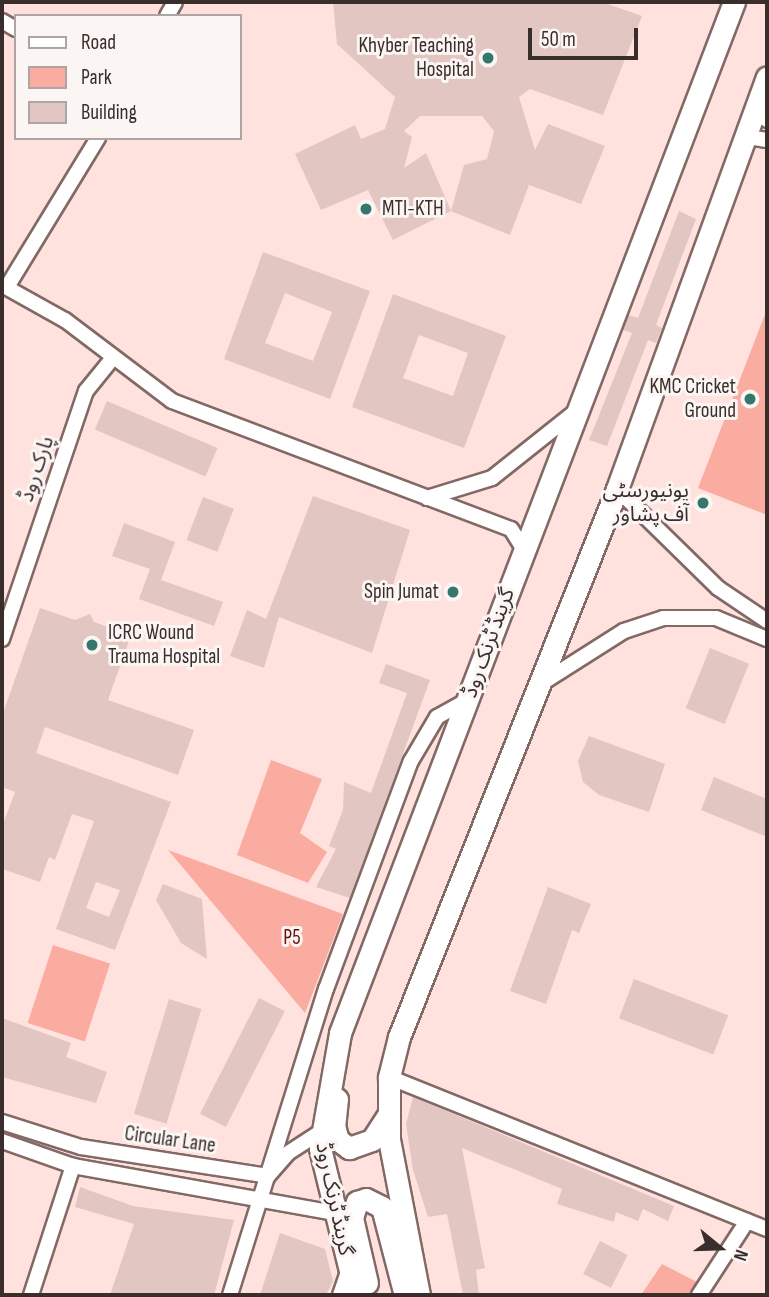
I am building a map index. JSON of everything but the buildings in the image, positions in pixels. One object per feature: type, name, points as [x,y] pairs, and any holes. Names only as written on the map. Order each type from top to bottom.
[{"type":"highway","name":"گرینڈ ٹرنک روڈ","points":[[356,1295],[349,1268],[344,1211],[329,1136],[340,1033],[468,701],[575,412],[734,2]]},
{"type":"highway","points":[[419,1295],[388,1115],[389,1077],[423,973],[758,138],[767,77]]},
{"type":"highway","points":[[329,1136],[349,1148],[372,1140],[388,1115]]},
{"type":"highway","points":[[370,1295],[344,1211],[366,1199],[383,1207],[405,1295]]},
{"type":"street","points":[[97,140],[4,286],[65,320],[113,359],[195,412],[511,529],[524,550]]},
{"type":"street","name":"پارک روڈ","points":[[2,639],[86,391],[113,359]]},
{"type":"street","points":[[422,498],[459,492],[492,478],[575,412]]},
{"type":"street","points":[[617,489],[718,588],[767,621]]},
{"type":"street","points":[[542,682],[624,631],[663,618],[716,618],[767,639]]},
{"type":"street","points":[[230,1295],[326,989],[411,761],[437,717],[468,701]]},
{"type":"street","points":[[389,1077],[767,1229]]},
{"type":"street","name":"Circular Lane","points":[[2,1122],[81,1147],[268,1175]]},
{"type":"street","points":[[268,1175],[301,1143],[329,1136]]},
{"type":"street","points":[[2,1141],[73,1166],[312,1208],[344,1211]]},
{"type":"street","points":[[31,1295],[73,1166]]},
{"type":"street","points":[[699,1295],[747,1221]]},
{"type":"street","points":[[341,1295],[349,1268]]},
{"type":"green space","name":"KMC Cricket Ground","points":[[767,309],[767,515],[698,488]]},
{"type":"green space","points":[[271,760],[322,779],[300,833],[327,852],[308,883],[237,855]]},
{"type":"green space","name":"P5","points":[[168,850],[343,914],[305,1013]]},
{"type":"green space","points":[[53,945],[110,964],[85,1042],[28,1023]]},
{"type":"green space","points":[[662,1264],[697,1282],[689,1295],[641,1295]]},
{"type":"place","name":"Khyber Teaching Hospital","points":[[488,58]]},
{"type":"place","name":"MTI-KTH","points":[[366,209]]},
{"type":"place","name":"KMC Cricket Ground","points":[[750,399]]},
{"type":"place","name":"یونیورسٹی آف پشاور","points":[[703,503]]},
{"type":"place","name":"Spin Jumat","points":[[453,592]]},
{"type":"place","name":"ICRC Wound Trauma Hospital","points":[[92,645]]}]
